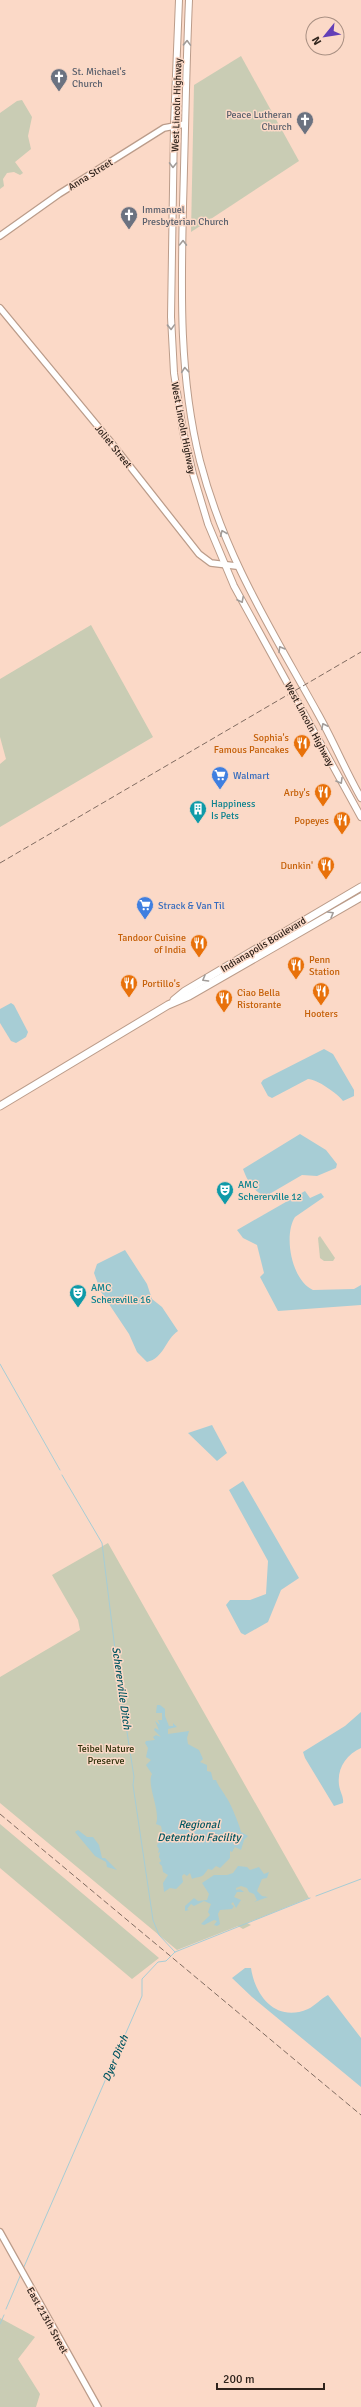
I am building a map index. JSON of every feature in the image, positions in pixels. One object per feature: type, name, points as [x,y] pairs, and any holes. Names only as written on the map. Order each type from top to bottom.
[{"type":"highway","name":"Indianapolis Boulevard","points":[[0,1106],[168,1005],[185,991],[361,887]]},
{"type":"highway","name":"Indianapolis Boulevard","points":[[168,1005],[189,996],[361,897]]},
{"type":"main road","name":"West Lincoln Highway","points":[[179,0],[174,125],[171,317],[174,373],[182,431],[193,474],[224,565],[249,615],[361,817]]},
{"type":"main road","name":"West Lincoln Highway","points":[[189,0],[182,293],[187,390],[206,482],[219,524],[236,566],[266,623],[318,714],[345,770],[361,798]]},
{"type":"street","name":"Anna Street","points":[[0,236],[70,187],[164,128],[185,124]]},
{"type":"street","name":"Joliet Street","points":[[0,308],[114,446],[199,554],[211,563],[236,566]]},
{"type":"street","name":"East 213th Street","points":[[0,2232],[98,2407]]},
{"type":"green space","points":[[241,56],[299,161],[191,232],[194,85]]},
{"type":"green space","points":[[22,100],[32,117],[28,136],[31,149],[15,162],[23,173],[20,175],[14,172],[7,173],[3,179],[4,186],[0,189],[0,113],[17,101]]},
{"type":"green space","points":[[91,625],[153,737],[0,827],[0,764],[6,759],[0,737],[0,679]]},
{"type":"green space","points":[[320,1236],[335,1258],[333,1261],[324,1261],[320,1258],[318,1238]]},
{"type":"green space","name":"Teibel Nature Preserve","points":[[108,1543],[309,1898],[247,1923],[251,1925],[243,1929],[238,1926],[177,1950],[0,1803],[0,1677],[80,1630],[78,1620],[52,1575]]},
{"type":"green space","points":[[0,1824],[159,1958],[132,1979],[0,1868]]},
{"type":"green space","points":[[0,2318],[35,2337],[18,2359],[40,2394],[36,2407],[0,2407]]},
{"type":"water","points":[[11,1003],[14,1005],[28,1032],[26,1037],[16,1043],[11,1041],[0,1023],[0,1009]]},
{"type":"water","points":[[324,1049],[333,1054],[354,1090],[354,1096],[343,1101],[327,1087],[317,1081],[308,1079],[272,1098],[268,1096],[261,1083],[263,1080]]},
{"type":"water","points":[[300,1134],[326,1150],[337,1164],[336,1168],[317,1176],[302,1175],[266,1196],[258,1192],[249,1182],[243,1169]]},
{"type":"water","points":[[305,1191],[310,1198],[321,1193],[324,1197],[295,1217],[291,1225],[290,1246],[295,1268],[306,1285],[313,1290],[354,1289],[361,1285],[361,1305],[278,1311],[260,1277],[264,1273],[257,1245],[243,1238],[237,1230]]},
{"type":"water","points":[[125,1250],[147,1284],[152,1299],[162,1307],[178,1331],[157,1357],[147,1362],[137,1352],[129,1334],[101,1292],[94,1273],[97,1264]]},
{"type":"water","points":[[212,1425],[227,1453],[217,1461],[188,1433]]},
{"type":"water","points":[[243,1481],[299,1578],[281,1590],[268,1622],[245,1635],[241,1633],[226,1605],[230,1600],[250,1600],[266,1594],[268,1561],[229,1490]]},
{"type":"water","name":"Regional Detention Facility","points":[[157,1705],[160,1705],[165,1709],[165,1716],[169,1726],[173,1726],[173,1723],[177,1727],[168,1729],[168,1734],[189,1731],[187,1738],[188,1744],[199,1750],[203,1759],[200,1762],[207,1765],[207,1771],[211,1772],[213,1780],[216,1780],[228,1800],[241,1832],[248,1836],[244,1840],[241,1850],[235,1847],[232,1852],[230,1851],[230,1858],[220,1868],[216,1866],[212,1870],[208,1869],[203,1876],[192,1879],[190,1873],[187,1876],[184,1874],[182,1876],[183,1882],[176,1889],[170,1888],[164,1892],[163,1883],[168,1875],[163,1872],[162,1866],[159,1863],[161,1861],[159,1857],[160,1852],[158,1853],[159,1849],[157,1846],[162,1831],[161,1826],[156,1824],[157,1812],[151,1784],[152,1774],[146,1765],[151,1760],[146,1757],[148,1748],[145,1743],[146,1741],[155,1740],[153,1737],[156,1735],[161,1737],[154,1730],[155,1728],[159,1730],[155,1721],[160,1725],[158,1720],[162,1720],[162,1713],[156,1713]]},
{"type":"water","points":[[361,1712],[361,1748],[347,1758],[341,1768],[339,1773],[339,1785],[343,1803],[334,1806],[305,1758],[303,1752],[345,1726]]},
{"type":"water","points":[[78,1830],[87,1837],[93,1837],[99,1845],[102,1858],[105,1858],[117,1870],[107,1867],[106,1862],[95,1856],[75,1832]]},
{"type":"water","points":[[238,1866],[247,1867],[250,1870],[259,1867],[264,1874],[269,1872],[267,1878],[262,1879],[257,1891],[262,1896],[268,1897],[254,1902],[257,1900],[254,1894],[249,1892],[247,1888],[241,1886],[236,1888],[236,1890],[240,1889],[244,1892],[237,1892],[234,1897],[241,1900],[236,1908],[233,1902],[231,1904],[234,1906],[232,1909],[220,1910],[218,1914],[220,1924],[217,1926],[214,1925],[217,1921],[214,1920],[204,1925],[201,1924],[210,1915],[208,1912],[211,1904],[204,1901],[194,1906],[191,1904],[187,1909],[189,1910],[185,1911],[185,1906],[194,1898],[198,1901],[207,1900],[209,1894],[202,1883],[214,1875],[227,1875],[233,1873]]},
{"type":"water","points":[[245,1968],[251,1968],[253,1978],[262,1997],[277,2010],[297,2012],[308,2009],[328,1995],[361,2038],[361,2087],[252,1997],[232,1978]]},
{"type":"waterway","name":"Schererville Ditch","points":[[0,1364],[60,1470]]},
{"type":"waterway","name":"Schererville Ditch","points":[[62,1475],[102,1543],[118,1674],[134,1777],[133,1785],[153,1920],[159,1935],[175,1952]]},
{"type":"waterway","name":"Dyer Ditch","points":[[316,1896],[361,1879]]},
{"type":"waterway","name":"Dyer Ditch","points":[[23,2269],[142,1996],[142,1979],[158,1962],[166,1961],[175,1952],[310,1898]]},
{"type":"waterway","name":"Dyer Ditch","points":[[6,2309],[21,2274]]},
{"type":"waterway","name":"Dyer Ditch","points":[[0,2324],[4,2315]]},
{"type":"railway","points":[[0,863],[361,652]]},
{"type":"railway","points":[[0,1814],[361,2115]]},
{"type":"place","name":"St. Michael's Church","points":[[59,92]]},
{"type":"place","name":"Peace Lutheran Church","points":[[305,135]]},
{"type":"place","name":"Immanuel Presbyterian Church","points":[[129,230]]},
{"type":"place","name":"Sophia's Famous Pancakes","points":[[302,758]]},
{"type":"place","name":"Walmart","points":[[220,790]]},
{"type":"place","name":"Arby's","points":[[323,807]]},
{"type":"place","name":"Happiness Is Pets","points":[[198,824]]},
{"type":"place","name":"Popeyes","points":[[342,835]]},
{"type":"place","name":"Dunkin'","points":[[326,880]]},
{"type":"place","name":"Strack & Van Til","points":[[145,920]]},
{"type":"place","name":"Tandoor Cuisine of India","points":[[199,958]]},
{"type":"place","name":"Penn Station","points":[[296,980]]},
{"type":"place","name":"Portillo's","points":[[129,998]]},
{"type":"place","name":"Hooters","points":[[321,1006]]},
{"type":"place","name":"Ciao Bella Ristorante","points":[[224,1013]]},
{"type":"place","name":"AMC Schererville 12","points":[[225,1205]]},
{"type":"place","name":"AMC Schereville 16","points":[[78,1308]]}]
